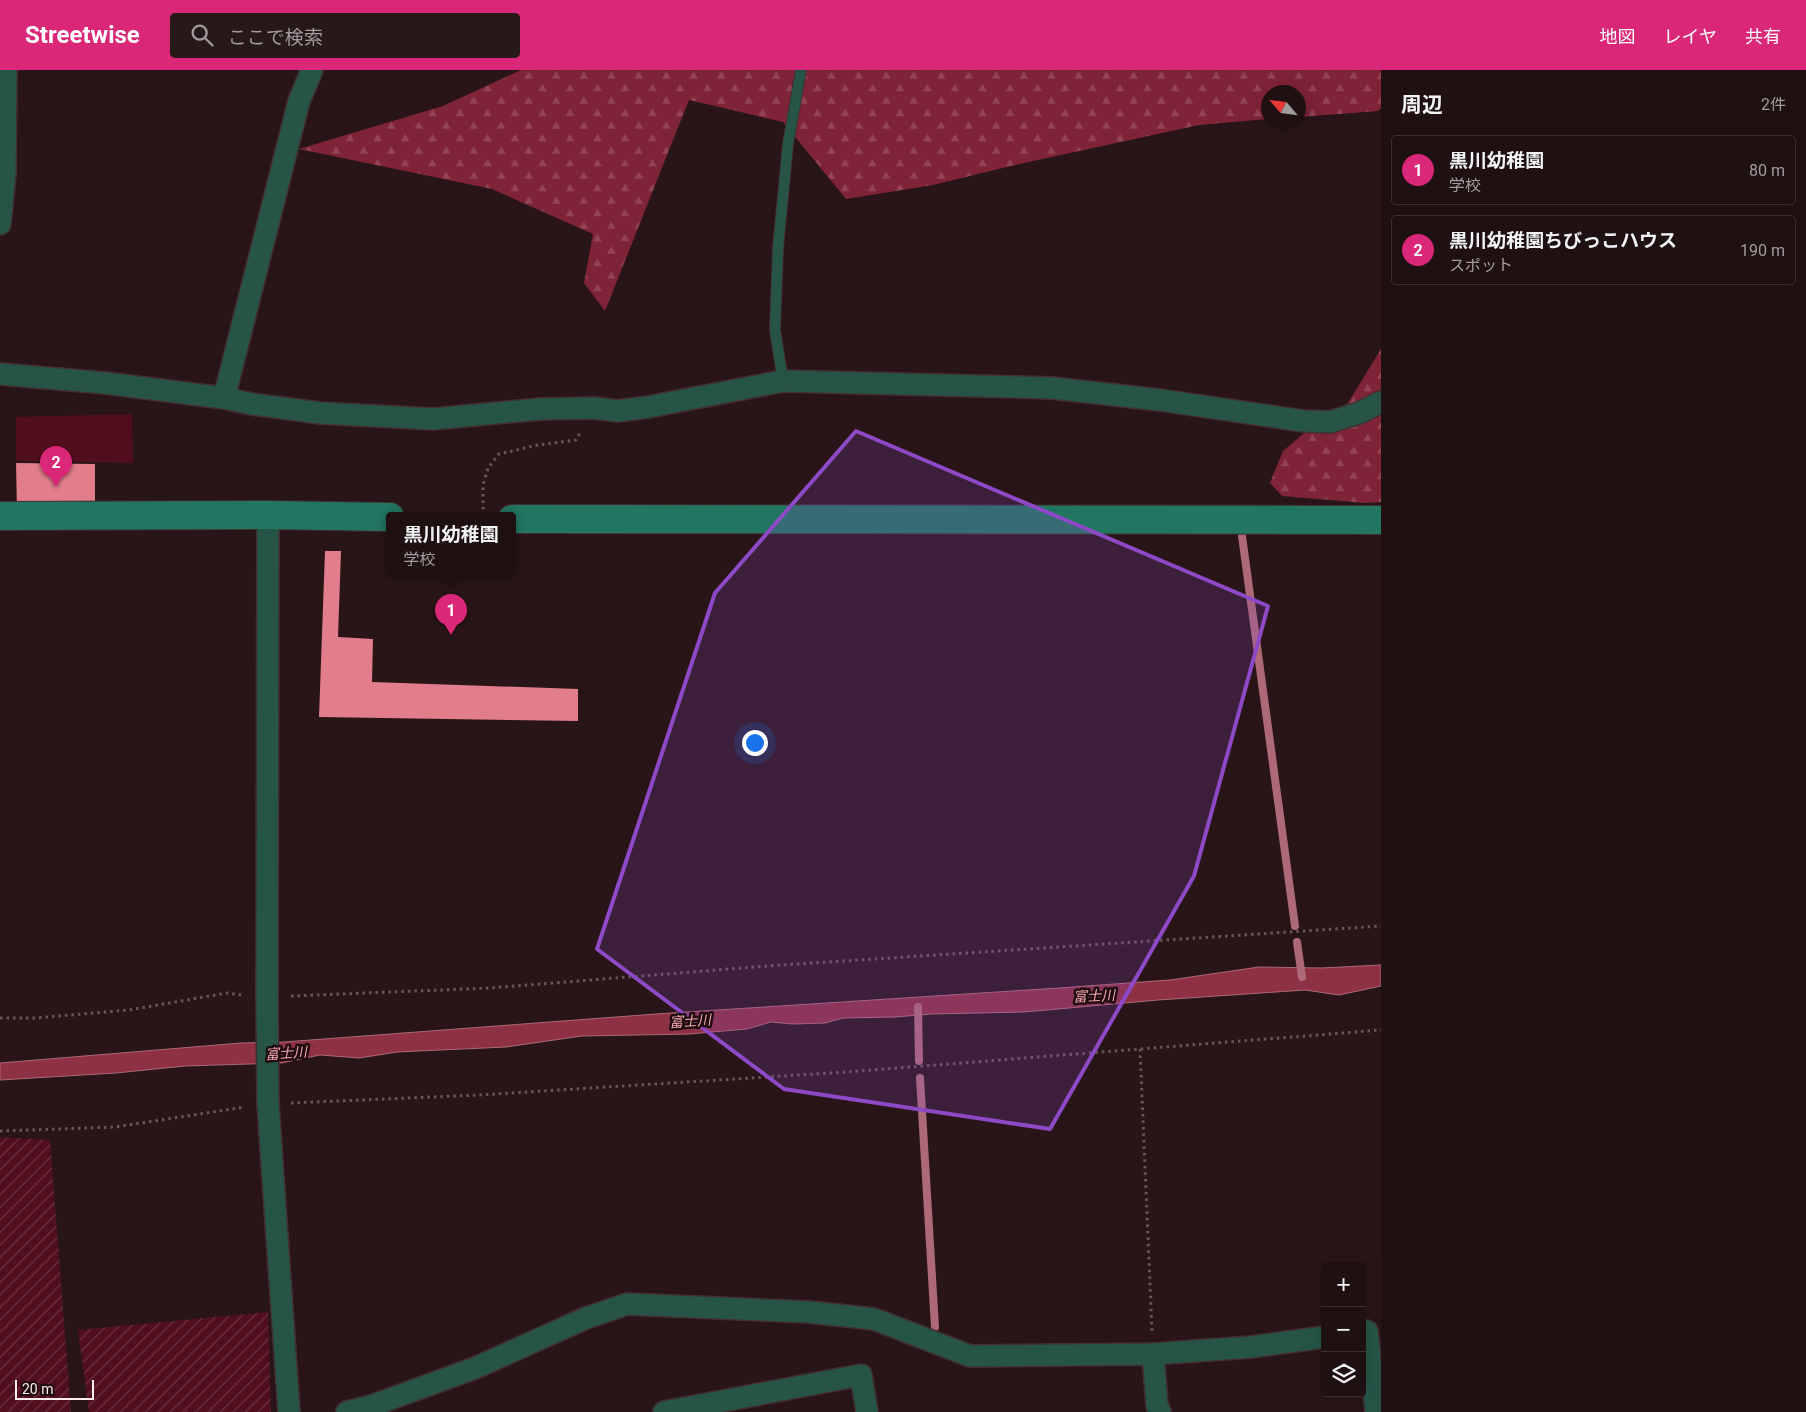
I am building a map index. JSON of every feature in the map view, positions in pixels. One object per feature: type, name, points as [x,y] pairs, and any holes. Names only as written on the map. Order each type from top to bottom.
[{"type":"street","points":[[0,224],[5,173],[6,70]]},
{"type":"street","points":[[224,398],[299,101],[312,70]]},
{"type":"street","points":[[0,374],[106,383],[224,398],[252,404],[320,413],[433,419],[540,409],[594,408],[618,411],[783,381],[1061,389],[1160,400],[1303,421],[1330,422],[1359,414],[1381,402]]},
{"type":"street","points":[[268,515],[268,1104],[289,1412]]},
{"type":"street","points":[[0,516],[268,515],[386,517]]},
{"type":"street","points":[[516,518],[1381,520]]},
{"type":"street","points":[[347,1412],[372,1409],[475,1368],[586,1318],[627,1304],[809,1312],[874,1319],[970,1356],[1153,1354],[1251,1347],[1321,1338]]},
{"type":"street","points":[[1370,1331],[1376,1412]]},
{"type":"street","points":[[1153,1354],[1157,1405],[1160,1412]]},
{"type":"street","points":[[664,1412],[861,1375],[867,1412]]},
{"type":"lane","points":[[783,381],[774,330],[778,248],[788,144],[800,70]]},
{"type":"path","points":[[483,512],[483,485],[488,468],[499,454],[538,445],[563,442]]},
{"type":"path","points":[[0,1018],[34,1018],[129,1010],[227,993],[267,997],[490,988],[767,966],[1381,926]]},
{"type":"path","points":[[0,1131],[115,1127],[268,1104],[479,1095],[847,1072],[1381,1030]]},
{"type":"path","points":[[1140,1049],[1153,1354]]},
{"type":"highlighted area","points":[[856,431],[1268,606],[1194,876],[1050,1129],[784,1089],[597,949],[715,593]]},
{"type":"shaded area","points":[[132,414],[133,463],[16,461],[16,417]]},
{"type":"shaded area","points":[[0,1137],[50,1140],[71,1412],[0,1412]]},
{"type":"shaded area","points":[[268,1312],[271,1412],[89,1412],[78,1330]]},
{"type":"green space","points":[[521,70],[1381,70],[1381,108],[1378,111],[1306,116],[1306,85],[1261,85],[1261,120],[1199,125],[933,185],[846,199],[783,122],[689,100],[605,311],[584,283],[593,234],[492,189],[299,149],[443,106]]},
{"type":"green space","points":[[1381,349],[1381,502],[1365,503],[1282,496],[1270,483],[1283,451],[1309,429],[1348,403]]},
{"type":"water","name":"富士川","points":[[1381,965],[1381,986],[1339,995],[1305,990],[1158,1000],[1024,1012],[843,1018],[825,1023],[793,1024],[771,1022],[747,1029],[689,1034],[582,1036],[506,1047],[397,1052],[359,1058],[320,1055],[281,1063],[185,1066],[116,1073],[0,1080],[0,1063],[241,1043],[284,1042],[656,1014],[1170,980],[1259,967],[1321,968]]},
{"type":"building","points":[[16,463],[95,464],[95,509],[17,511]]},
{"type":"building","points":[[325,551],[341,551],[338,637],[373,639],[372,682],[578,689],[578,721],[319,717]]},
{"type":"waterway","points":[[1242,536],[1295,926]]},
{"type":"waterway","points":[[1297,942],[1302,977]]},
{"type":"waterway","points":[[918,1007],[919,1061]]},
{"type":"waterway","points":[[920,1078],[935,1327]]},
{"type":"place","name":"黒川幼稚園ちびっこハウス","points":[[56,487]]},
{"type":"place","name":"黒川幼稚園","points":[[451,635]]}]
